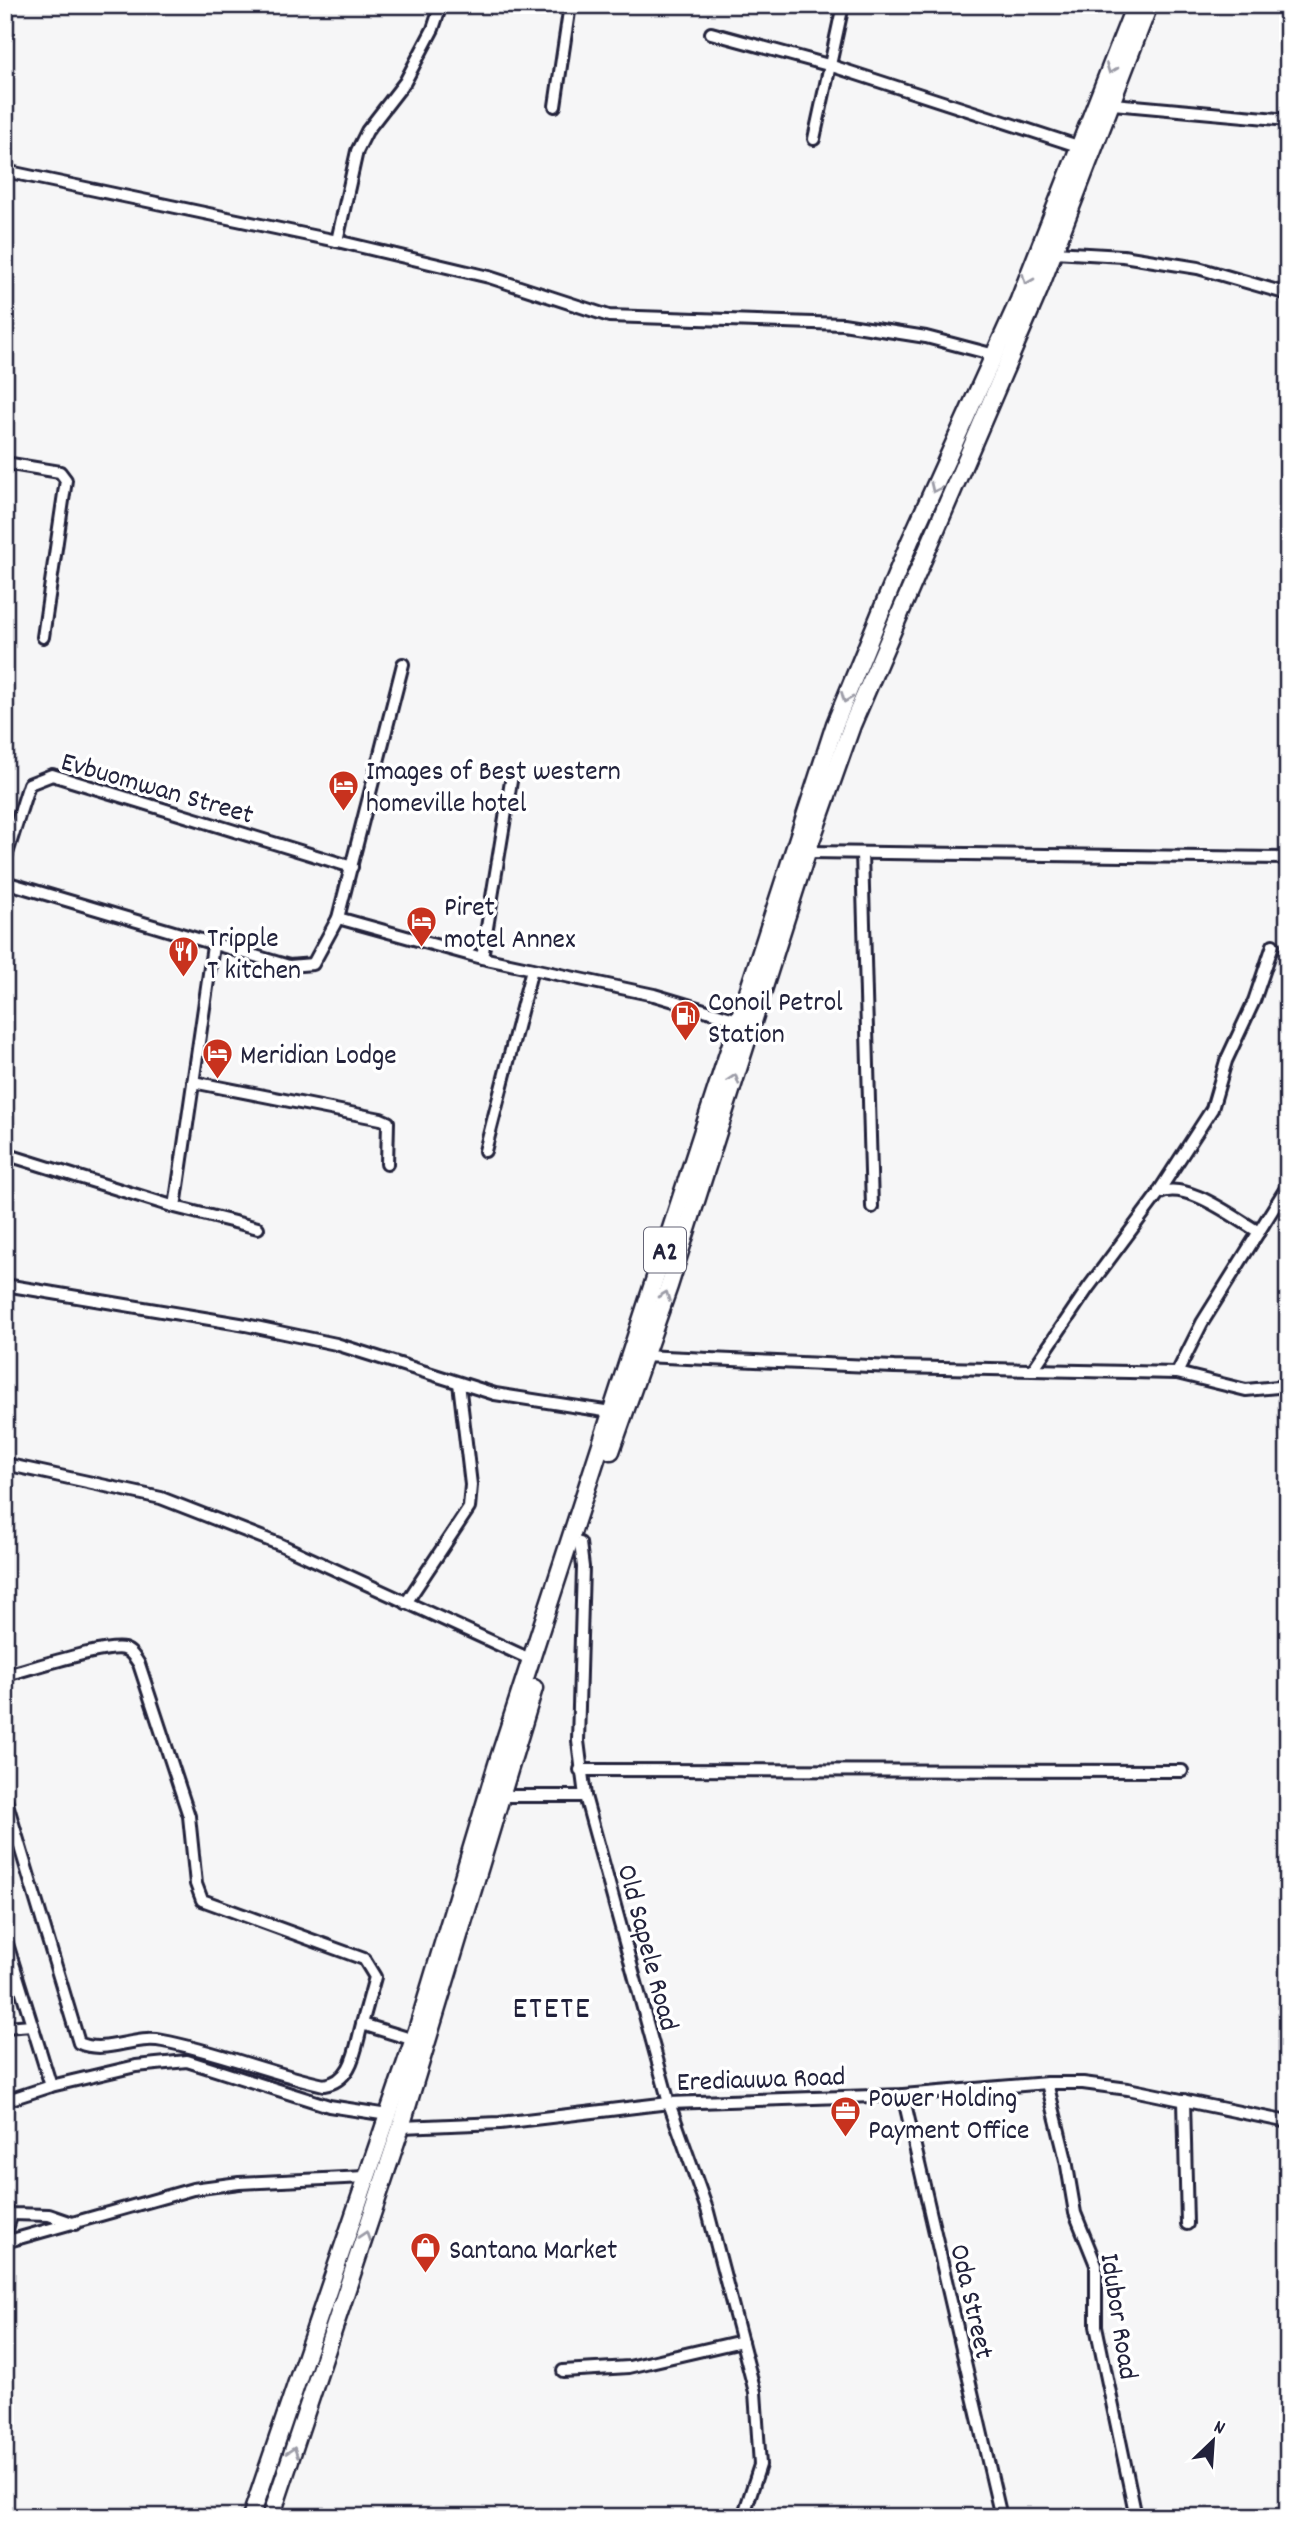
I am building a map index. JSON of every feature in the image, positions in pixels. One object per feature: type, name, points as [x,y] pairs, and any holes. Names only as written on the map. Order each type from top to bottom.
[{"type":"highway","name":"A2","points":[[251,2517],[414,2040],[497,1764],[835,724],[910,541],[995,355],[1081,147],[1135,5]]},
{"type":"highway","name":"A2","points":[[271,2517],[401,2127],[500,1796],[580,1544],[642,1356],[673,1273],[807,852],[852,725],[926,548],[956,488],[1054,252],[1149,5]]},
{"type":"highway","points":[[910,541],[926,548]]},
{"type":"street","points":[[337,240],[357,151],[367,131],[405,82],[432,29],[440,5]]},
{"type":"street","points":[[555,106],[570,5]]},
{"type":"street","points":[[814,139],[843,5]]},
{"type":"street","points":[[711,33],[832,65],[1081,147]]},
{"type":"street","points":[[1113,104],[1288,120]]},
{"type":"street","points":[[5,171],[337,240],[489,277],[579,309],[609,316],[843,324],[926,337],[995,355]]},
{"type":"street","points":[[1054,252],[1123,256],[1198,268],[1288,295]]},
{"type":"street","points":[[5,463],[60,472],[66,480],[43,637]]},
{"type":"street","points":[[5,882],[213,946],[289,966],[313,964],[338,918],[403,664]]},
{"type":"street","name":"Evbuomwan Street","points":[[5,860],[29,784],[52,775],[352,867]]},
{"type":"street","points":[[482,958],[512,775]]},
{"type":"street","points":[[807,852],[1288,858]]},
{"type":"street","points":[[862,853],[872,1207]]},
{"type":"street","points":[[338,918],[482,958],[654,995],[738,1020]]},
{"type":"street","points":[[1034,1368],[1088,1288],[1158,1194],[1212,1109],[1221,1074],[1254,1001],[1273,945]]},
{"type":"street","points":[[174,1207],[213,946]]},
{"type":"street","points":[[485,1151],[531,968]]},
{"type":"street","points":[[193,1082],[381,1119],[388,1122],[390,1129],[387,1164]]},
{"type":"street","points":[[5,1154],[174,1207],[258,1228]]},
{"type":"street","points":[[1177,1373],[1202,1322],[1288,1185]]},
{"type":"street","points":[[1158,1194],[1169,1188],[1185,1190],[1259,1232]]},
{"type":"street","points":[[5,1285],[246,1325],[336,1345],[515,1398],[611,1412]]},
{"type":"street","points":[[642,1356],[894,1367],[1177,1373],[1247,1390],[1288,1386]]},
{"type":"street","points":[[406,1603],[469,1508],[471,1485],[459,1383]]},
{"type":"street","points":[[5,1464],[161,1498],[279,1544],[532,1660]]},
{"type":"street","name":"Old Sapele Road","points":[[580,1544],[583,1567],[578,1715],[580,1770],[669,2102],[708,2212],[755,2392],[760,2465],[743,2517]]},
{"type":"street","points":[[5,1675],[103,1651],[122,1648],[131,1653],[139,1664],[189,1816],[196,1884],[202,1900],[364,1959],[375,1977],[348,2073],[336,2083],[324,2085],[159,2040],[128,2042],[104,2048],[79,2043],[5,1797]]},
{"type":"street","points":[[580,1770],[1182,1771]]},
{"type":"street","points":[[500,1796],[585,1796]]},
{"type":"street","points":[[5,1937],[51,2086]]},
{"type":"street","points":[[362,2024],[414,2040]]},
{"type":"street","points":[[5,2026],[32,2025]]},
{"type":"street","points":[[5,2101],[51,2086],[158,2062],[187,2061],[329,2106],[388,2115]]},
{"type":"street","name":"Erediauwa Road","points":[[401,2127],[500,2123],[669,2102],[903,2095],[1047,2083],[1083,2083],[1184,2100],[1288,2122]]},
{"type":"street","name":"Idubor Road","points":[[1047,2083],[1066,2160],[1075,2213],[1096,2265],[1096,2326],[1136,2517]]},
{"type":"street","name":"Oda Street","points":[[903,2095],[1001,2517]]},
{"type":"street","points":[[1184,2100],[1187,2224]]},
{"type":"street","points":[[5,2242],[193,2189],[239,2183],[365,2177]]},
{"type":"street","points":[[5,2234],[8,2213],[49,2215],[75,2224]]},
{"type":"street","points":[[563,2371],[629,2367],[742,2341]]},
{"type":"street","points":[[1287,2517],[1288,2505]]},
{"type":"place","name":"Images of Best western homeville hotel","points":[[343,812]]},
{"type":"place","name":"Piret motel Annex","points":[[421,948]]},
{"type":"place","name":"Tripple T kitchen","points":[[184,979]]},
{"type":"place","name":"Conoil Petrol Station","points":[[685,1043]]},
{"type":"place","name":"Meridian Lodge","points":[[217,1080]]},
{"type":"place","name":"Power Holding Payment Office","points":[[845,2139]]},
{"type":"place","name":"Santana Market","points":[[426,2275]]},
{"type":"district","name":"ETETE","points":[[552,2006]]}]
